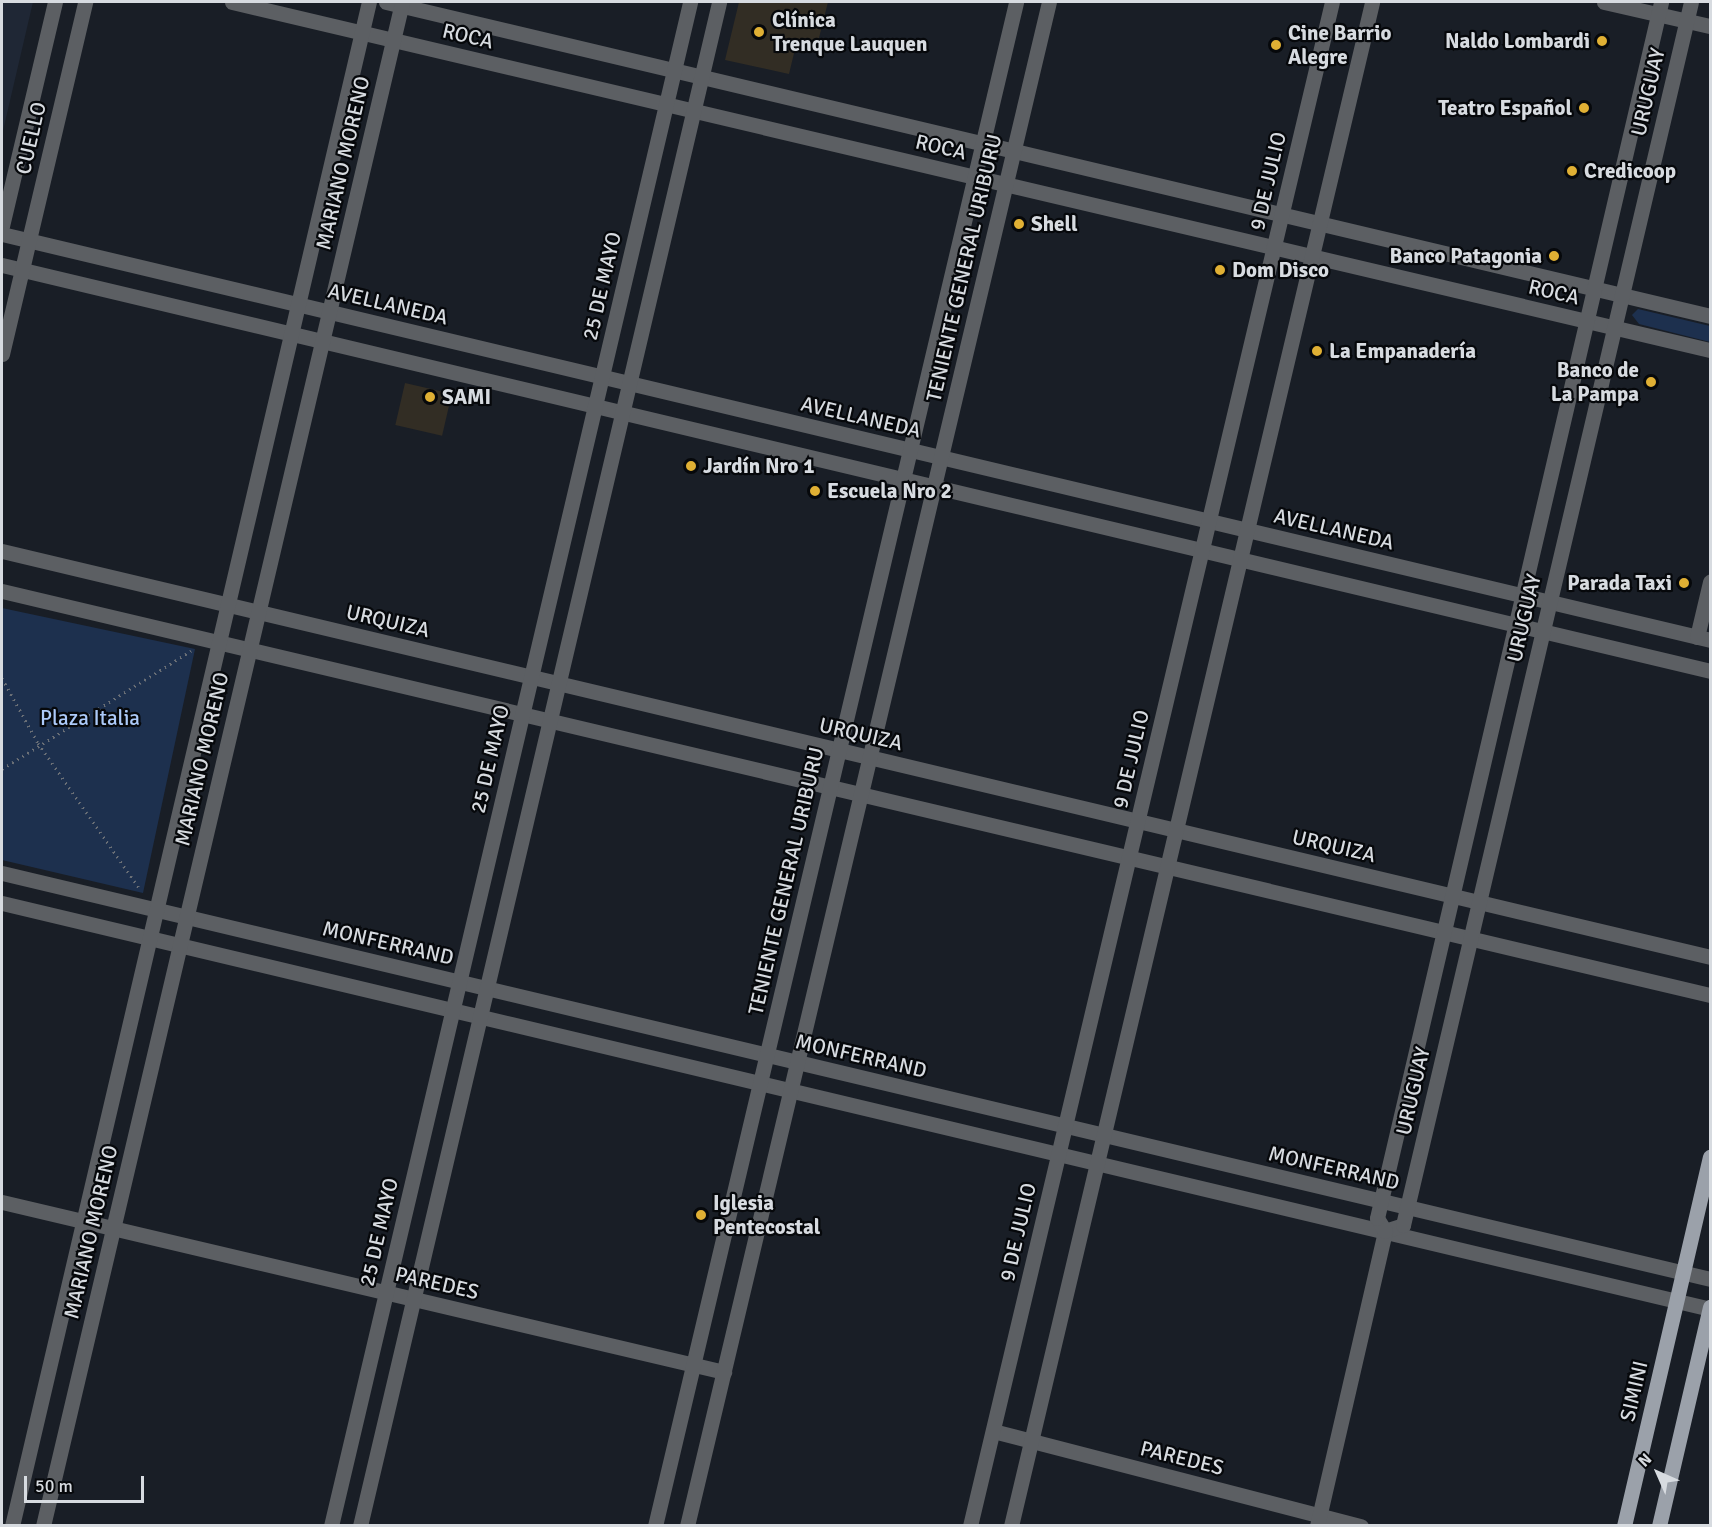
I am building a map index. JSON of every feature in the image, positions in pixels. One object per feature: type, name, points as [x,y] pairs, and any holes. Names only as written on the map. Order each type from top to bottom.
[{"type":"main road","name":"SIMINI","points":[[1624,1526],[1710,1157]]},
{"type":"main road","points":[[1659,1526],[1710,1308]]},
{"type":"street","name":"CUELLO","points":[[2,226],[55,2]]},
{"type":"street","name":"CUELLO","points":[[2,354],[85,2]]},
{"type":"street","name":"ROCA","points":[[232,2],[1710,350]]},
{"type":"street","name":"MARIANO MORENO","points":[[11,1524],[369,2]]},
{"type":"street","name":"ROCA","points":[[386,2],[402,3],[702,77],[1710,316]]},
{"type":"street","name":"25 DE MAYO","points":[[331,1526],[690,2]]},
{"type":"street","points":[[360,1526],[719,2]]},
{"type":"street","name":"TENIENTE GENERAL URIBURU","points":[[655,1526],[1016,2]]},
{"type":"street","name":"TENIENTE GENERAL URIBURU","points":[[687,1526],[1049,2]]},
{"type":"street","name":"9 DE JULIO","points":[[970,1526],[1332,2]]},
{"type":"street","points":[[1011,1526],[1372,2]]},
{"type":"street","points":[[1604,2],[1660,8],[1686,21],[1710,27]]},
{"type":"street","name":"URUGUAY","points":[[1385,1231],[1403,1225],[1691,2]]},
{"type":"street","name":"MARIANO MORENO","points":[[43,1526],[402,3]]},
{"type":"street","name":"URUGUAY","points":[[1318,1520],[1385,1231],[1377,1218],[1660,8]]},
{"type":"street","name":"AVELLANEDA","points":[[2,234],[1704,639]]},
{"type":"street","points":[[2,265],[1710,671]]},
{"type":"street","name":"URQUIZA","points":[[2,551],[1710,957]]},
{"type":"street","points":[[1704,639],[1710,582]]},
{"type":"street","points":[[2,591],[1710,995]]},
{"type":"street","name":"MONFERRAND","points":[[2,873],[1710,1279]]},
{"type":"street","points":[[2,903],[1710,1308]]},
{"type":"street","name":"PAREDES","points":[[2,1202],[724,1372]]},
{"type":"street","name":"PAREDES","points":[[993,1431],[1318,1520],[1360,1526]]},
{"type":"path","points":[[2,769],[38,744],[195,649]]},
{"type":"path","points":[[2,678],[38,744],[142,893]]},
{"type":"shaded area","points":[[2,2],[33,2],[2,135]]},
{"type":"green space","points":[[1638,309],[1710,326],[1710,342],[1639,324],[1632,315]]},
{"type":"green space","name":"Plaza Italia","points":[[2,608],[195,649],[143,893],[2,860]]},
{"type":"building","points":[[739,2],[828,2],[816,50],[796,45],[789,74],[725,60]]},
{"type":"building","points":[[405,383],[452,394],[442,436],[395,425]]},
{"type":"place","name":"Clínica Trenque Lauquen","points":[[759,32]]},
{"type":"place","name":"Naldo Lombardi","points":[[1602,41]]},
{"type":"place","name":"Cine Barrio Alegre","points":[[1276,45]]},
{"type":"place","name":"Teatro Español","points":[[1584,108]]},
{"type":"place","name":"Credicoop","points":[[1572,171]]},
{"type":"place","name":"Shell","points":[[1019,224]]},
{"type":"place","name":"Banco Patagonia","points":[[1554,256]]},
{"type":"place","name":"Dom Disco","points":[[1220,270]]},
{"type":"place","name":"La Empanadería","points":[[1317,351]]},
{"type":"place","name":"Banco de La Pampa","points":[[1651,382]]},
{"type":"place","name":"SAMI","points":[[430,397]]},
{"type":"place","name":"Jardín Nro 1","points":[[691,466]]},
{"type":"place","name":"Escuela Nro 2","points":[[815,491]]},
{"type":"place","name":"Parada Taxi","points":[[1684,583]]},
{"type":"place","name":"Iglesia Pentecostal","points":[[701,1215]]}]
